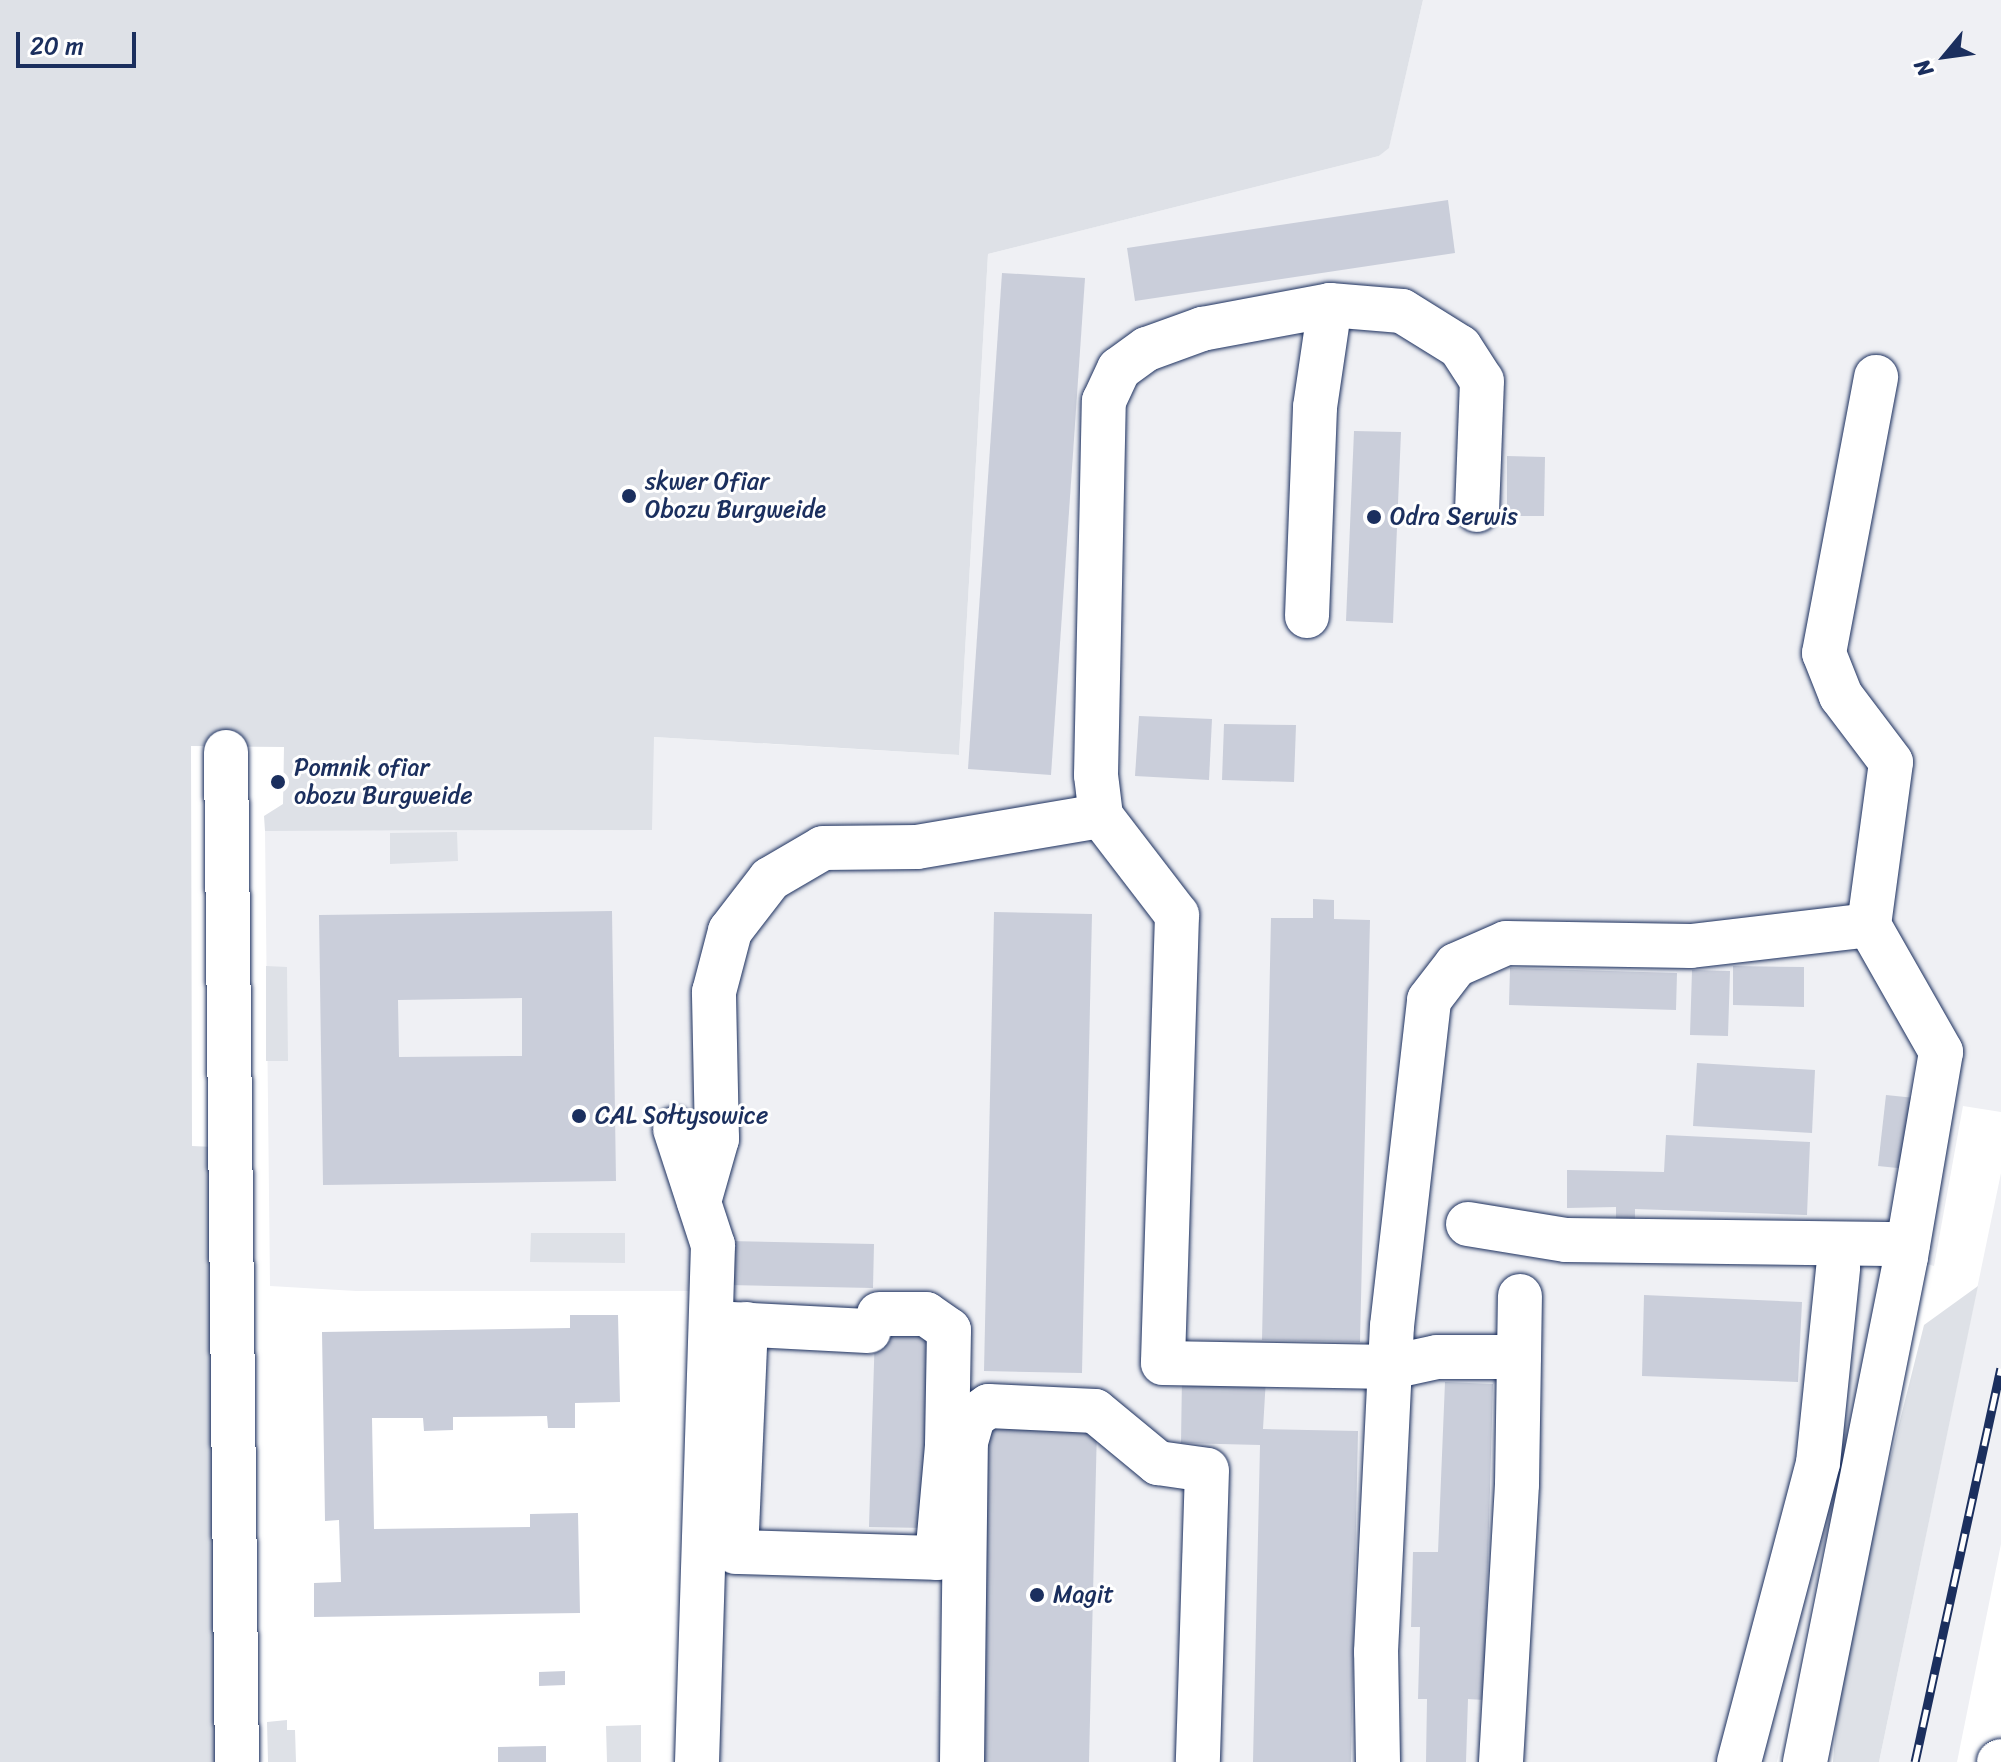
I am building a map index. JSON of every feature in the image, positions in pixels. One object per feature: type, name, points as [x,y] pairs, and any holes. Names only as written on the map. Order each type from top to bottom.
[{"type":"lane","points":[[1307,616],[1315,407],[1330,305]]},
{"type":"lane","points":[[1477,510],[1482,381],[1460,347],[1402,311],[1330,305],[1202,329],[1147,349],[1119,369],[1104,401],[1096,775],[1101,816],[1177,915],[1163,1363],[1391,1367],[1437,1357],[1519,1357]]},
{"type":"lane","points":[[1805,1762],[1908,1244],[1941,1052],[1869,925],[1891,762],[1841,696],[1824,653],[1876,377]]},
{"type":"lane","points":[[226,752],[237,1762]]},
{"type":"lane","points":[[699,1202],[717,1139],[714,992],[730,931],[770,879],[823,848],[917,847],[1101,816]]},
{"type":"lane","points":[[1378,1762],[1378,1604],[1391,1367],[1400,1239],[1429,1000],[1456,965],[1506,943],[1691,946],[1869,925]]},
{"type":"lane","points":[[675,1129],[713,1245],[728,1324],[736,1552],[937,1558],[947,1445],[949,1330],[926,1314],[874,1322],[728,1324]]},
{"type":"lane","points":[[1468,1224],[1566,1240],[1908,1244]]},
{"type":"lane","points":[[1739,1762],[1818,1463],[1838,1268]]},
{"type":"lane","points":[[1501,1762],[1520,1296]]},
{"type":"lane","points":[[697,1762],[728,1324]]},
{"type":"lane","points":[[962,1762],[966,1442],[973,1417],[989,1406],[1095,1411],[1158,1463],[1207,1470],[1198,1762]]},
{"type":"shaded area","points":[[0,0],[1423,0],[1389,148],[1379,156],[988,254],[959,755],[654,737],[652,830],[265,831],[264,816],[283,804],[284,747],[191,746],[192,1146],[214,1147],[223,1762],[0,1762]]},
{"type":"shaded area","points":[[1423,0],[2001,0],[2001,1112],[1963,1106],[1934,1266],[1888,1253],[1777,1762],[714,1762],[691,1291],[356,1291],[270,1286],[265,831],[651,830],[653,737],[959,755],[988,254],[1379,156],[1389,147]]},
{"type":"shaded area","points":[[457,832],[458,861],[390,864],[390,833]]},
{"type":"shaded area","points":[[266,966],[287,967],[288,1061],[266,1061]]},
{"type":"shaded area","points":[[2001,1173],[2001,1544],[1957,1762],[1879,1762]]},
{"type":"shaded area","points":[[531,1233],[625,1233],[625,1263],[530,1262]]},
{"type":"shaded area","points":[[1978,1286],[1879,1762],[1833,1762],[1842,1651],[1924,1325]]},
{"type":"shaded area","points":[[287,1720],[287,1730],[295,1730],[296,1762],[268,1762],[267,1722]]},
{"type":"shaded area","points":[[641,1725],[641,1762],[607,1762],[606,1726]]},
{"type":"building","points":[[1448,200],[1455,253],[1135,301],[1127,248]]},
{"type":"building","points":[[1002,273],[1085,278],[1051,775],[968,769]]},
{"type":"building","points":[[1354,431],[1401,432],[1393,623],[1346,621]]},
{"type":"building","points":[[1507,456],[1545,457],[1544,516],[1507,516]]},
{"type":"building","points":[[1139,716],[1212,719],[1209,780],[1135,776]]},
{"type":"building","points":[[1224,724],[1296,725],[1294,782],[1222,780]]},
{"type":"building","points":[[1313,899],[1334,900],[1334,919],[1370,920],[1360,1342],[1262,1340],[1271,918],[1313,918]]},
{"type":"building","points":[[612,911],[616,1181],[323,1185],[319,915]],"holes":[[[522,998],[522,1056],[399,1057],[398,1000]]]},
{"type":"building","points":[[994,912],[1092,914],[1082,1373],[984,1371]]},
{"type":"building","points":[[1733,966],[1804,967],[1804,1007],[1733,1005]]},
{"type":"building","points":[[1510,968],[1677,973],[1676,1010],[1509,1005]]},
{"type":"building","points":[[1692,970],[1730,971],[1728,1036],[1690,1035]]},
{"type":"building","points":[[1697,1063],[1815,1070],[1812,1133],[1693,1126]]},
{"type":"building","points":[[1886,1095],[1915,1098],[1907,1169],[1878,1166]]},
{"type":"building","points":[[1666,1135],[1810,1142],[1807,1215],[1635,1209],[1635,1227],[1616,1227],[1616,1207],[1567,1208],[1567,1170],[1664,1172]]},
{"type":"building","points":[[729,1241],[874,1244],[873,1288],[728,1285]]},
{"type":"building","points":[[1644,1295],[1802,1302],[1798,1382],[1642,1376]]},
{"type":"building","points":[[570,1315],[618,1315],[620,1402],[575,1403],[575,1428],[548,1428],[547,1416],[453,1417],[453,1430],[424,1431],[423,1418],[372,1418],[374,1529],[530,1527],[530,1514],[578,1513],[580,1613],[314,1617],[314,1583],[341,1582],[339,1520],[325,1521],[322,1332],[570,1328]]},
{"type":"building","points":[[875,1331],[928,1332],[926,1528],[869,1527]]},
{"type":"building","points":[[1182,1376],[1266,1378],[1263,1429],[1358,1431],[1351,1762],[1253,1762],[1260,1445],[1181,1443]]},
{"type":"building","points":[[1445,1382],[1493,1384],[1484,1700],[1468,1699],[1466,1762],[1426,1762],[1427,1699],[1418,1699],[1420,1627],[1411,1627],[1413,1552],[1438,1552]]},
{"type":"building","name":"Magit","points":[[985,1424],[1097,1427],[1089,1762],[978,1762]]},
{"type":"building","points":[[565,1671],[565,1685],[539,1686],[539,1672]]},
{"type":"building","points":[[546,1746],[546,1762],[498,1762],[498,1747]]},
{"type":"railway","points":[[1915,1762],[2001,1368]]},
{"type":"place","name":"skwer Ofiar Obozu Burgweide","points":[[629,496]]},
{"type":"place","name":"Odra Serwis","points":[[1374,517]]},
{"type":"place","name":"Pomnik ofiar obozu Burgweide","points":[[278,782]]},
{"type":"place","name":"CAL Sołtysowice","points":[[579,1116]]},
{"type":"place","name":"Magit","points":[[1037,1595]]}]
